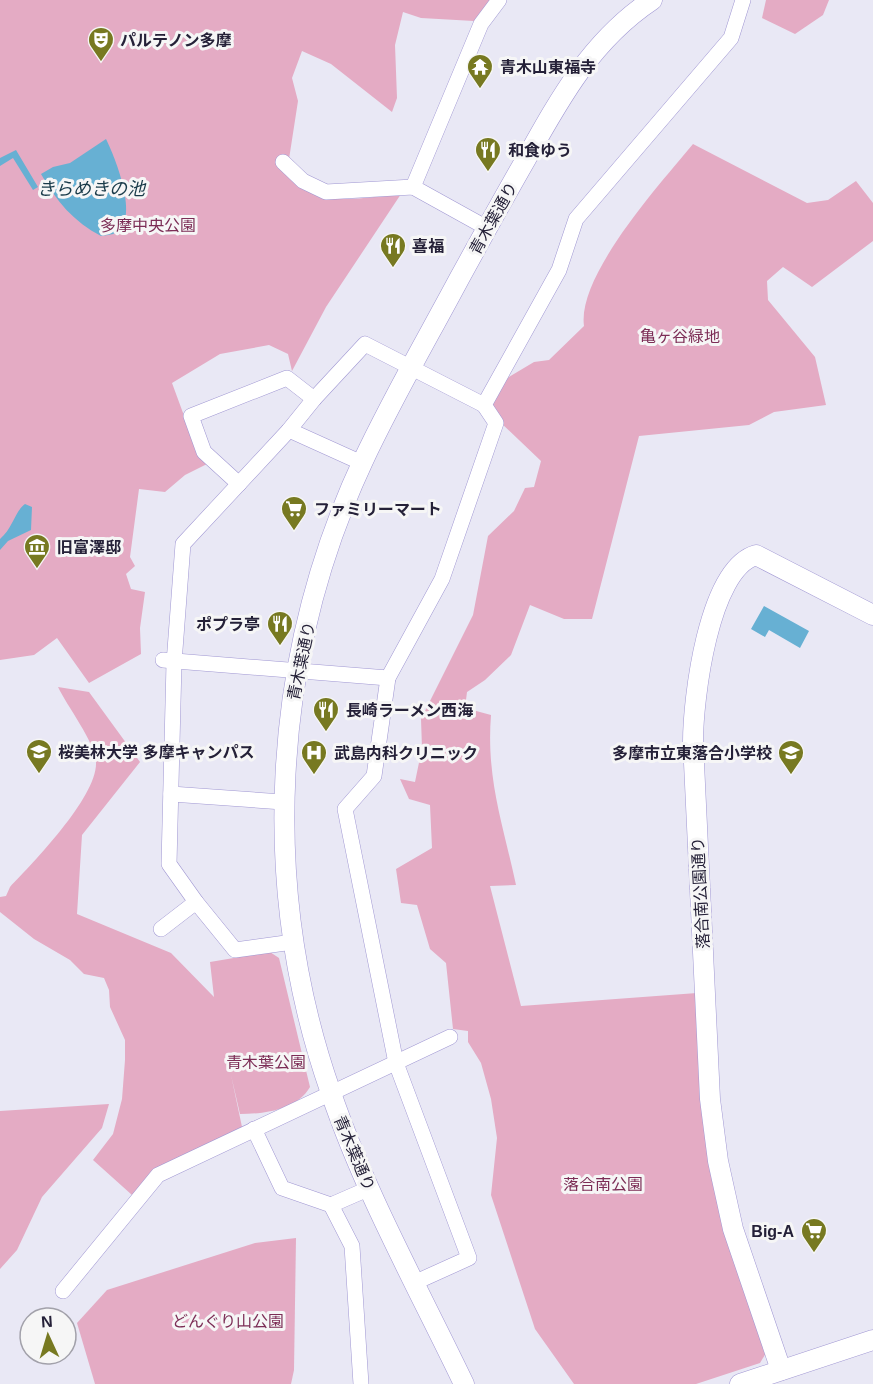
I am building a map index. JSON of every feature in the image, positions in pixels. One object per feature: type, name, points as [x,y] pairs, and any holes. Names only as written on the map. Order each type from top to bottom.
[{"type":"street","points":[[413,187],[481,24],[498,0]]},
{"type":"street","name":"青木葉通り","points":[[464,1384],[369,1188],[330,1092],[313,1039],[293,942],[284,868],[283,802],[287,738],[297,671],[318,586],[362,463],[487,228],[564,91],[585,62],[622,21],[652,0]]},
{"type":"street","points":[[484,405],[559,270],[576,219],[731,38],[743,0]]},
{"type":"street","points":[[283,162],[303,180],[326,192],[413,187],[487,228]]},
{"type":"street","points":[[293,942],[236,950],[196,902],[169,864],[171,794],[169,661],[183,544],[290,430],[314,399],[364,344],[484,405],[496,423],[446,568],[388,678],[374,776],[345,809],[396,1063],[469,1258],[416,1282]]},
{"type":"street","points":[[239,484],[204,452],[191,416],[287,378],[314,399]]},
{"type":"street","points":[[290,430],[362,463]]},
{"type":"street","name":"落合南公園通り","points":[[783,1377],[734,1229],[718,1161],[710,1099],[694,754],[694,703],[702,650],[711,622],[725,590],[741,563],[747,558],[756,555],[873,615]]},
{"type":"street","points":[[169,661],[388,678]]},
{"type":"street","points":[[171,794],[283,802]]},
{"type":"street","points":[[161,929],[196,902]]},
{"type":"street","points":[[63,1292],[158,1175],[450,1037]]},
{"type":"street","points":[[254,1129],[282,1188],[331,1205],[369,1188]]},
{"type":"street","points":[[331,1205],[352,1246],[361,1384]]},
{"type":"street","points":[[740,1384],[783,1377],[873,1340]]},
{"type":"green space","name":"多摩中央公園","points":[[0,0],[490,0],[474,21],[421,18],[403,12],[395,45],[397,98],[392,112],[331,64],[302,51],[292,78],[298,101],[287,172],[300,184],[326,197],[354,199],[401,194],[326,307],[292,371],[288,354],[269,345],[220,354],[172,383],[197,451],[209,463],[185,475],[165,492],[139,489],[130,557],[135,566],[126,574],[131,589],[145,592],[140,628],[141,654],[89,683],[57,638],[34,655],[0,660]]},
{"type":"green space","points":[[766,0],[829,0],[823,15],[795,34],[762,18]]},
{"type":"green space","points":[[693,144],[807,203],[828,200],[856,181],[873,203],[873,241],[812,287],[783,267],[767,281],[768,300],[815,357],[826,405],[774,412],[749,425],[639,436],[592,619],[564,619],[530,605],[511,655],[485,680],[467,692],[465,708],[491,715],[493,781],[516,885],[490,886],[521,1006],[697,993],[703,1098],[766,1353],[760,1363],[696,1384],[574,1384],[535,1329],[491,1195],[497,1138],[491,1099],[481,1063],[468,1042],[468,1031],[453,1029],[446,963],[430,949],[417,905],[401,903],[396,869],[432,848],[430,805],[409,799],[400,779],[415,782],[422,748],[421,719],[473,615],[488,536],[514,511],[525,488],[534,487],[541,461],[500,422],[491,399],[504,380],[534,362],[549,360],[584,326],[585,305],[607,256],[643,205]]},
{"type":"green space","name":"青木葉公園","points":[[58,687],[89,692],[140,762],[82,835],[77,914],[171,953],[214,997],[210,962],[270,952],[279,958],[310,1087],[304,1095],[288,1106],[269,1112],[240,1114],[231,1075],[242,1127],[154,1169],[132,1195],[93,1160],[113,1134],[122,1099],[125,1060],[125,1040],[110,1007],[109,990],[104,978],[84,974],[70,960],[34,939],[0,912],[0,897],[6,896],[10,887],[76,810],[94,776],[96,762],[91,745]]},
{"type":"green space","points":[[109,1104],[102,1128],[42,1197],[17,1250],[0,1269],[0,1111]]},
{"type":"green space","name":"どんぐり山公園","points":[[296,1238],[294,1370],[291,1384],[95,1384],[78,1322],[107,1290],[255,1243]]},
{"type":"water","name":"きらめきの池","points":[[106,139],[124,188],[126,216],[122,226],[115,233],[101,236],[66,210],[41,174],[53,167],[70,163]]},
{"type":"water","points":[[16,150],[38,187],[33,190],[13,158],[0,166],[0,158]]},
{"type":"water","points":[[25,504],[32,507],[31,530],[8,541],[0,550],[0,539]]},
{"type":"water","points":[[764,606],[809,631],[800,648],[769,630],[765,637],[751,629]]},
{"type":"place","name":"パルテノン多摩","points":[[101,63]]},
{"type":"place","name":"青木山東福寺","points":[[480,90]]},
{"type":"place","name":"和食ゆう","points":[[488,173]]},
{"type":"place","name":"喜福","points":[[393,269]]},
{"type":"place","name":"ファミリーマート","points":[[294,532]]},
{"type":"place","name":"旧富澤邸","points":[[37,570]]},
{"type":"place","name":"ポプラ亭","points":[[280,647]]},
{"type":"place","name":"長崎ラーメン西海","points":[[326,733]]},
{"type":"place","name":"桜美林大学 多摩キャンパス","points":[[39,775]]},
{"type":"place","name":"武島内科クリニック","points":[[314,776]]},
{"type":"place","name":"多摩市立東落合小学校","points":[[791,776]]},
{"type":"place","name":"Big-A","points":[[814,1254]]},
{"type":"park label","name":"亀ヶ谷緑地","points":[[680,336]]},
{"type":"park label","name":"落合南公園","points":[[603,1184]]}]
